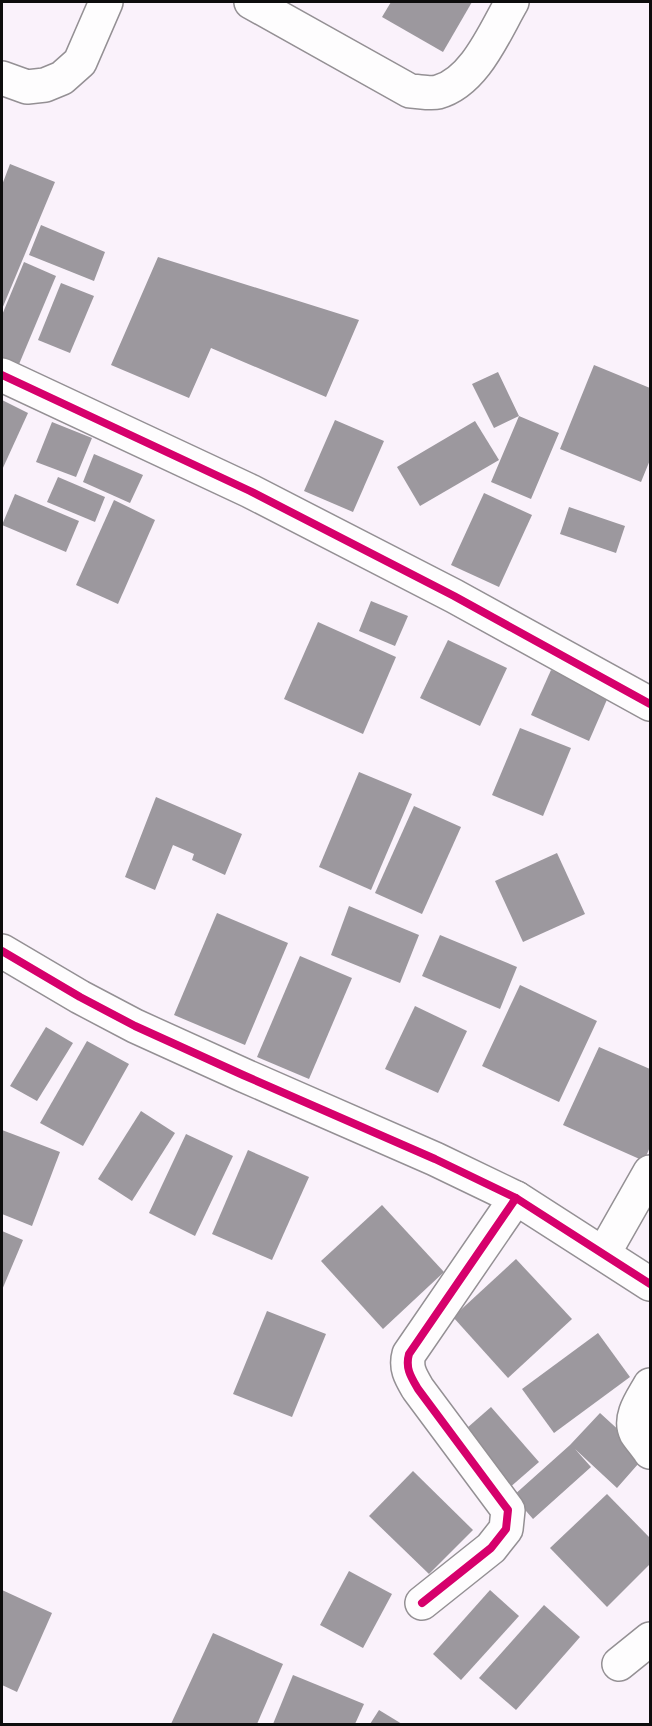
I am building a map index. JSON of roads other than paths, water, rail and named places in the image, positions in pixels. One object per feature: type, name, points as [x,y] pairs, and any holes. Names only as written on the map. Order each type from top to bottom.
[{"type":"street","points":[[2,78],[27,87],[45,85],[62,78],[80,62],[106,2]]},
{"type":"street","points":[[251,2],[410,91],[438,92],[453,85],[477,64],[512,2]]},
{"type":"street","points":[[2,375],[250,491],[454,596],[651,704]]},
{"type":"street","points":[[2,951],[135,1026],[435,1158],[516,1198],[651,1284]]},
{"type":"street","points":[[604,1253],[651,1172]]},
{"type":"street","points":[[422,1603],[491,1548],[506,1528],[508,1510],[418,1389],[408,1371],[407,1361],[409,1354],[516,1198]]},
{"type":"street","points":[[651,1384],[633,1421],[635,1431],[651,1452]]},
{"type":"street","points":[[619,1664],[651,1639]]}]
